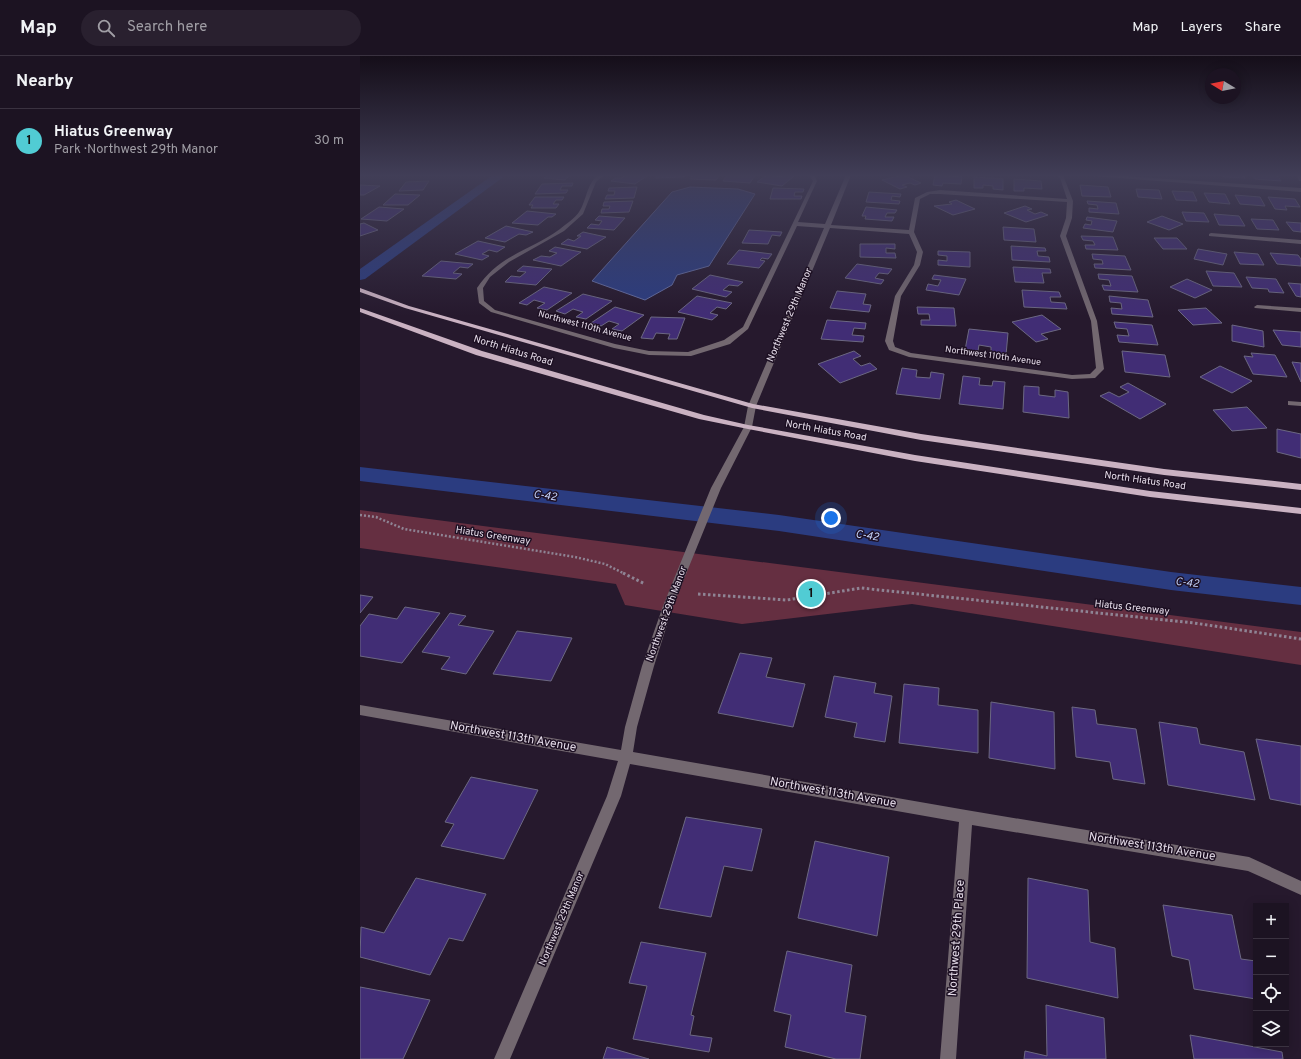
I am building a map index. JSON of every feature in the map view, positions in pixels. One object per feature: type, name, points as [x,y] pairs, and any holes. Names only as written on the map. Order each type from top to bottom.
[{"type":"main road","name":"North Hiatus Road","points":[[360,290],[414,310],[752,406],[921,437],[1164,472],[1301,487]]},
{"type":"main road","name":"North Hiatus Road","points":[[360,310],[479,353],[702,417],[748,427],[915,458],[1150,494],[1301,511]]},
{"type":"street","name":"Northwest 110th Avenue","points":[[571,222],[562,230],[506,261],[488,276],[480,288],[481,302],[493,311],[614,346],[649,353],[688,354],[727,342],[746,328],[796,224]]},
{"type":"street","name":"Northwest 29th Manor","points":[[502,1059],[614,796],[626,757],[631,727],[648,666],[668,606],[692,544],[716,488],[748,427],[752,406],[830,222]]},
{"type":"street","points":[[796,224],[911,232],[913,222]]},
{"type":"street","name":"Northwest 110th Avenue","points":[[911,232],[920,252],[918,265],[898,296],[889,341],[892,348],[909,355],[1072,377],[1092,376],[1100,369],[1094,321],[1063,236],[1067,222]]},
{"type":"street","points":[[1212,235],[1301,242]]},
{"type":"street","points":[[1257,306],[1301,310]]},
{"type":"street","points":[[1291,403],[1301,404]]},
{"type":"street","name":"Northwest 113th Avenue","points":[[360,710],[1249,864],[1301,888]]},
{"type":"street","name":"Northwest 29th Place","points":[[948,1059],[966,816]]},
{"type":"path","name":"Hiatus Greenway","points":[[360,515],[376,517],[404,529],[575,557],[605,564],[644,584]]},
{"type":"path","name":"Hiatus Greenway","points":[[698,594],[787,600],[862,588],[1194,623],[1301,639]]},
{"type":"shaded area","points":[[360,510],[1301,632],[1301,665],[912,604],[742,624],[625,605],[616,584],[360,548]]},
{"type":"water","points":[[645,222],[737,222],[709,266],[677,275],[672,285],[645,300],[592,281]]},
{"type":"building","points":[[513,222],[542,222],[538,225],[512,223]]},
{"type":"building","points":[[601,222],[622,222],[614,230],[587,228],[591,224],[599,225]]},
{"type":"building","points":[[1092,222],[1117,222],[1113,232],[1083,228],[1085,224],[1091,225]]},
{"type":"building","points":[[1147,222],[1177,222],[1183,224],[1169,230]]},
{"type":"building","points":[[1218,222],[1242,222],[1245,226],[1219,225]]},
{"type":"building","points":[[1253,222],[1274,222],[1279,230],[1257,229]]},
{"type":"building","points":[[1286,222],[1301,223],[1301,232],[1293,231]]},
{"type":"building","points":[[364,223],[378,230],[360,236],[360,224]]},
{"type":"building","points":[[506,226],[533,232],[526,235],[519,234],[505,242],[485,238]]},
{"type":"building","points":[[1003,227],[1034,229],[1036,242],[1004,240]]},
{"type":"building","points":[[749,230],[782,232],[780,236],[772,235],[768,244],[742,243]]},
{"type":"building","points":[[583,232],[606,237],[587,249],[561,244],[568,239],[574,241],[581,236],[577,236]]},
{"type":"building","points":[[1081,236],[1113,237],[1118,250],[1086,249],[1085,245],[1095,245],[1093,241],[1083,240]]},
{"type":"building","points":[[1154,238],[1177,238],[1187,249],[1163,249]]},
{"type":"building","points":[[478,241],[505,247],[497,252],[489,250],[482,254],[489,256],[482,260],[455,254]]},
{"type":"building","points":[[860,244],[895,244],[895,249],[886,248],[886,253],[895,253],[896,258],[860,257]]},
{"type":"building","points":[[1011,246],[1045,248],[1046,251],[1037,251],[1038,256],[1049,257],[1050,262],[1012,260]]},
{"type":"building","points":[[555,247],[581,252],[561,266],[533,260],[541,256],[550,257],[557,253],[549,251]]},
{"type":"building","points":[[1198,249],[1227,254],[1223,265],[1194,259]]},
{"type":"building","points":[[739,250],[772,254],[768,259],[762,258],[760,260],[765,261],[759,268],[727,264]]},
{"type":"building","points":[[938,251],[970,252],[970,267],[938,265],[938,260],[947,261],[947,256],[938,255]]},
{"type":"building","points":[[1234,252],[1258,254],[1264,265],[1240,264]]},
{"type":"building","points":[[1270,253],[1298,255],[1301,259],[1301,266],[1277,264]]},
{"type":"building","points":[[1092,254],[1125,256],[1131,270],[1095,268],[1094,264],[1103,264],[1102,260],[1093,259]]},
{"type":"building","points":[[441,261],[473,264],[468,268],[460,267],[453,273],[462,274],[456,279],[422,276]]},
{"type":"building","points":[[857,264],[892,269],[888,274],[879,273],[875,278],[884,280],[881,284],[845,278]]},
{"type":"building","points":[[523,266],[552,269],[536,285],[505,282],[511,276],[520,277],[526,272],[517,271]]},
{"type":"building","points":[[1013,267],[1050,269],[1051,273],[1042,273],[1044,283],[1015,282]]},
{"type":"building","points":[[1206,271],[1234,273],[1242,287],[1213,286]]},
{"type":"building","points":[[1098,274],[1132,276],[1138,292],[1104,290],[1102,285],[1111,286],[1109,280],[1099,279]]},
{"type":"building","points":[[710,275],[743,282],[738,286],[729,285],[723,290],[732,292],[726,297],[692,289]]},
{"type":"building","points":[[934,275],[966,279],[959,295],[926,290],[928,284],[938,286],[941,280],[932,279]]},
{"type":"building","points":[[1246,277],[1276,279],[1284,293],[1269,292],[1268,289],[1252,288]]},
{"type":"building","points":[[1187,279],[1212,290],[1195,298],[1170,287]]},
{"type":"building","points":[[1288,283],[1301,284],[1301,297],[1296,296]]},
{"type":"building","points":[[544,287],[572,293],[547,310],[537,308],[545,303],[534,300],[527,305],[519,303]]},
{"type":"building","points":[[1022,290],[1059,292],[1061,297],[1050,297],[1051,302],[1065,303],[1067,309],[1024,307]]},
{"type":"building","points":[[837,291],[866,294],[863,304],[871,305],[869,312],[830,308]]},
{"type":"building","points":[[583,294],[612,301],[586,319],[576,317],[583,312],[573,309],[565,314],[556,311]]},
{"type":"building","points":[[697,296],[732,303],[726,309],[717,307],[710,313],[718,315],[712,320],[678,312]]},
{"type":"building","points":[[1109,296],[1148,300],[1153,317],[1112,314],[1111,308],[1122,309],[1121,303],[1110,302]]},
{"type":"building","points":[[615,307],[644,315],[622,331],[612,329],[619,324],[609,321],[601,326],[591,323]]},
{"type":"building","points":[[917,307],[954,308],[956,326],[921,325],[921,320],[930,320],[929,314],[918,314]]},
{"type":"building","points":[[1206,308],[1222,323],[1193,325],[1178,310]]},
{"type":"building","points":[[1042,315],[1061,329],[1041,334],[1048,339],[1036,342],[1012,322]]},
{"type":"building","points":[[651,317],[685,318],[677,339],[668,339],[670,334],[656,333],[653,339],[641,338]]},
{"type":"building","points":[[827,320],[866,323],[865,329],[854,328],[852,335],[864,336],[863,342],[821,339]]},
{"type":"building","points":[[1114,322],[1152,325],[1158,345],[1119,342],[1117,335],[1129,336],[1127,329],[1116,328]]},
{"type":"building","points":[[1232,325],[1263,331],[1264,347],[1232,341]]},
{"type":"building","points":[[969,329],[1008,333],[1006,355],[991,353],[991,347],[979,345],[978,351],[965,350]]},
{"type":"building","points":[[1273,330],[1301,332],[1301,347],[1282,345]]},
{"type":"building","points":[[854,351],[861,356],[853,359],[861,366],[870,363],[877,369],[840,383],[818,364]]},
{"type":"building","points":[[1122,351],[1165,355],[1170,377],[1125,372]]},
{"type":"building","points":[[1251,353],[1275,355],[1287,377],[1253,374],[1244,356],[1253,357]]},
{"type":"building","points":[[1292,362],[1301,363],[1301,382]]},
{"type":"building","points":[[1220,366],[1252,381],[1232,393],[1200,377]]},
{"type":"building","points":[[902,368],[917,370],[916,377],[930,378],[931,372],[944,374],[940,399],[896,394]]},
{"type":"building","points":[[963,376],[980,378],[979,385],[992,386],[993,381],[1005,382],[1003,409],[959,404]]},
{"type":"building","points":[[1128,383],[1166,404],[1140,419],[1100,396],[1109,392],[1119,397],[1129,392],[1120,387]]},
{"type":"building","points":[[1024,386],[1039,387],[1039,395],[1055,397],[1055,390],[1068,392],[1069,418],[1023,412]]},
{"type":"building","points":[[1247,407],[1267,428],[1232,431],[1213,410]]},
{"type":"building","points":[[1277,429],[1301,434],[1301,458],[1277,452]]},
{"type":"building","points":[[360,595],[373,597],[360,613]]},
{"type":"building","points":[[405,607],[440,613],[402,663],[360,656],[360,626],[369,614],[397,619]]},
{"type":"building","points":[[450,613],[466,616],[458,625],[494,631],[466,674],[441,669],[450,657],[422,652]]},
{"type":"building","points":[[517,631],[572,638],[551,681],[493,674]]},
{"type":"building","points":[[740,653],[772,658],[766,677],[805,684],[793,727],[718,713]]},
{"type":"building","points":[[834,676],[876,683],[874,693],[892,696],[885,742],[854,737],[857,723],[825,717]]},
{"type":"building","points":[[904,684],[939,688],[938,705],[978,710],[978,753],[899,743]]},
{"type":"building","points":[[991,702],[1054,712],[1055,769],[989,758]]},
{"type":"building","points":[[1072,707],[1095,710],[1097,724],[1136,729],[1145,784],[1113,779],[1110,762],[1076,757]]},
{"type":"building","points":[[1159,722],[1197,728],[1200,744],[1244,752],[1255,800],[1168,785]]},
{"type":"building","points":[[1256,739],[1301,746],[1301,805],[1270,799]]},
{"type":"building","points":[[471,777],[538,790],[504,859],[441,846],[454,824],[445,822]]},
{"type":"building","points":[[686,817],[762,829],[752,871],[724,866],[711,917],[659,908]]},
{"type":"building","points":[[815,841],[889,857],[877,936],[798,918]]},
{"type":"building","points":[[416,878],[486,894],[463,941],[449,938],[430,975],[360,957],[361,927],[384,933]]},
{"type":"building","points":[[1028,878],[1088,890],[1090,942],[1115,948],[1118,998],[1027,978]]},
{"type":"building","points":[[1163,905],[1232,915],[1241,959],[1253,961],[1253,999],[1194,989],[1189,960],[1172,956]]},
{"type":"building","points":[[641,942],[706,953],[691,1015],[694,1016],[690,1035],[712,1038],[709,1052],[633,1039],[647,986],[629,983]]},
{"type":"building","points":[[787,951],[852,965],[845,1012],[866,1016],[860,1059],[836,1059],[785,1047],[791,1015],[774,1011]]},
{"type":"building","points":[[360,987],[430,1000],[403,1059],[360,1059]]},
{"type":"building","points":[[1046,1005],[1104,1018],[1106,1059],[1024,1059],[1025,1051],[1047,1056]]},
{"type":"building","points":[[1190,1035],[1282,1052],[1283,1059],[1194,1059]]},
{"type":"building","points":[[607,1047],[649,1059],[603,1059]]},
{"type":"waterway","points":[[360,276],[436,222]]},
{"type":"waterway","name":"C-42","points":[[360,474],[779,523],[1171,581],[1301,596]]},
{"type":"place","name":"Hiatus Greenway","points":[[811,594]]}]
